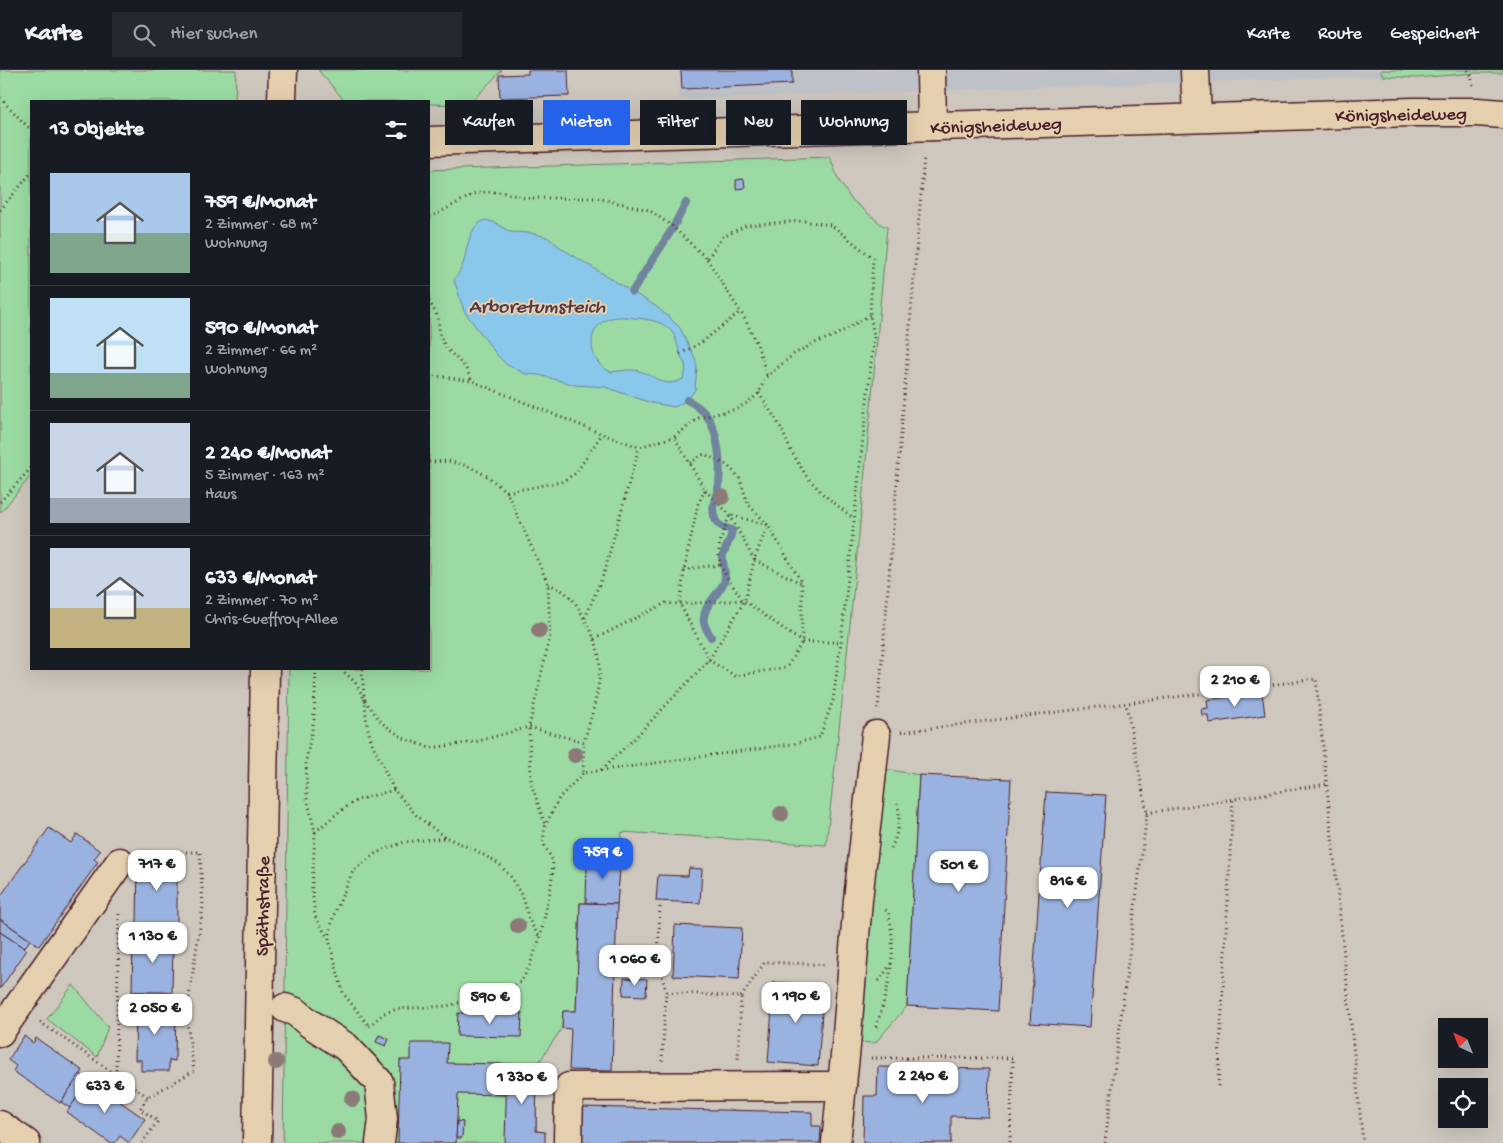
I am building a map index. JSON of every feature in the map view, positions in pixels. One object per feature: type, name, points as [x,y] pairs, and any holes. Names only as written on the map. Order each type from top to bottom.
[{"type":"street","points":[[282,100],[283,70]]},
{"type":"street","points":[[931,70],[932,126]]},
{"type":"street","points":[[1194,70],[1197,118]]},
{"type":"street","name":"Königsheideweg","points":[[430,141],[1413,112],[1503,114]]},
{"type":"street","name":"Späthstraße","points":[[257,1143],[276,1016],[264,670]]},
{"type":"street","points":[[836,1143],[858,900],[876,735]]},
{"type":"street","points":[[0,1032],[120,862]]},
{"type":"street","points":[[276,1016],[296,1012],[309,1024],[346,1047],[379,1082],[383,1119],[380,1143]]},
{"type":"street","points":[[568,1143],[569,1087],[842,1086]]},
{"type":"street","points":[[0,1125],[26,1143]]},
{"type":"path","points":[[1468,70],[1471,75]]},
{"type":"path","points":[[0,98],[30,129]]},
{"type":"path","points":[[924,157],[876,735],[1316,679],[1363,1143]]},
{"type":"path","points":[[0,210],[30,174]]},
{"type":"path","points":[[430,217],[474,194],[501,192],[525,198],[598,198],[649,210],[672,226],[708,260],[757,344],[767,376]]},
{"type":"path","points":[[369,1026],[384,1014],[397,1009],[446,1006],[507,990],[521,982],[540,938],[551,887],[553,861],[543,843],[545,826],[559,798],[583,773],[793,744],[820,737],[833,700],[866,420],[874,336],[870,315],[873,258],[830,225],[804,221],[747,225],[723,237],[708,260]]},
{"type":"path","points":[[430,304],[438,317],[440,336],[446,348],[465,367],[472,381]]},
{"type":"path","points":[[680,354],[702,342],[740,312]]},
{"type":"path","points":[[430,375],[472,381],[602,434],[639,447],[674,437],[699,418],[736,409],[749,402],[759,393],[767,376],[794,354],[836,335],[870,315]]},
{"type":"path","points":[[759,393],[781,428],[791,451],[807,477],[824,494],[854,518]]},
{"type":"path","points":[[507,492],[561,482],[576,473],[602,434]]},
{"type":"path","points":[[674,437],[706,490],[728,515],[754,560],[802,583]]},
{"type":"path","points":[[584,618],[604,573],[639,447]]},
{"type":"path","points":[[690,463],[704,454],[727,465],[739,478],[748,504],[768,526],[802,583],[802,642],[787,667],[735,676],[709,660],[680,604],[684,571],[698,504],[706,490]]},
{"type":"path","points":[[430,462],[448,461],[468,466],[487,476],[507,492],[548,584],[550,636],[529,727],[531,782],[545,826]]},
{"type":"path","points":[[0,502],[30,469]]},
{"type":"path","points":[[728,515],[718,549],[720,565],[744,600],[802,642],[841,642]]},
{"type":"path","points":[[728,515],[768,526]]},
{"type":"path","points":[[600,770],[633,740],[709,660],[744,600],[754,560],[768,526]]},
{"type":"path","points":[[684,571],[691,568],[720,565]]},
{"type":"path","points":[[548,584],[564,590],[579,608],[594,639],[599,656],[600,672],[584,742],[583,773]]},
{"type":"path","points":[[594,639],[666,604],[744,600]]},
{"type":"path","points":[[316,670],[314,719],[306,761],[306,798],[315,832],[312,888],[315,916],[329,940],[343,993],[369,1026],[369,1034]]},
{"type":"path","points":[[342,670],[355,682],[366,702],[382,723],[403,738],[430,748],[475,742],[529,727],[584,742]]},
{"type":"path","points":[[363,670],[367,725],[371,741],[394,790],[417,816],[447,838],[500,864],[511,877],[524,900],[529,920],[540,938]]},
{"type":"path","points":[[1105,1143],[1147,813],[1126,704]]},
{"type":"path","points":[[1147,813],[1327,784]]},
{"type":"path","points":[[315,832],[356,800],[394,790]]},
{"type":"path","points":[[1218,1086],[1233,799]]},
{"type":"path","points":[[329,940],[333,917],[353,871],[376,853],[404,842],[447,838]]},
{"type":"path","points":[[116,1074],[120,862],[125,852],[200,852],[203,907],[186,1016],[194,1071],[148,1097],[140,1109],[158,1121],[142,1143]]},
{"type":"path","points":[[660,907],[658,959],[666,992],[661,1087]]},
{"type":"path","points":[[736,1086],[741,996],[765,962],[852,966]]},
{"type":"path","points":[[666,992],[741,996]]},
{"type":"path","points":[[18,1006],[148,1097]]},
{"type":"path","points":[[845,1058],[1013,1058],[1010,1143]]},
{"type":"shaded area","points":[[679,70],[1380,70],[1383,76],[680,99]]},
{"type":"green space","points":[[0,70],[236,70],[235,100],[30,100],[30,477],[0,513]]},
{"type":"green space","points":[[318,70],[502,70],[473,100],[445,100],[445,104],[430,104],[430,100],[344,100]]},
{"type":"green space","points":[[1380,70],[1503,70],[1503,73],[1475,73],[1416,78],[1383,76]]},
{"type":"green space","points":[[830,157],[838,179],[851,199],[887,227],[859,536],[826,845],[622,832],[617,904],[580,903],[576,1011],[563,1011],[562,1028],[537,1065],[536,1131],[545,1132],[544,1143],[283,1143],[289,670],[430,670],[430,170]]},
{"type":"green space","points":[[879,768],[919,775],[907,1006],[875,1043],[856,1042]]},
{"type":"green space","points":[[73,985],[108,1027],[97,1057],[47,1019]]},
{"type":"water","name":"Arboretumsteich","points":[[486,220],[496,223],[510,232],[531,233],[547,237],[564,250],[654,305],[670,318],[680,328],[697,366],[695,390],[687,400],[675,407],[651,403],[605,387],[575,385],[539,375],[526,374],[507,365],[497,355],[464,311],[454,280],[462,267],[469,239],[475,227]],"holes":[[[610,318],[652,320],[670,329],[675,337],[685,366],[683,379],[671,383],[661,381],[635,370],[611,372],[599,364],[592,344],[594,332],[602,322]]]},
{"type":"building","points":[[528,70],[568,70],[569,96],[500,98],[499,75],[528,74]]},
{"type":"building","points":[[681,70],[792,70],[792,84],[682,89]]},
{"type":"building","points":[[744,179],[745,188],[736,189],[736,180]]},
{"type":"building","points":[[1262,692],[1265,715],[1209,723],[1208,715],[1202,715],[1201,709],[1208,708],[1207,700]]},
{"type":"building","points":[[919,775],[1011,779],[998,1011],[907,1006]]},
{"type":"building","points":[[1046,792],[1106,795],[1090,1027],[1030,1023]]},
{"type":"building","points":[[49,828],[71,843],[77,834],[100,851],[94,859],[98,862],[39,946],[0,919],[0,897]]},
{"type":"building","points":[[138,857],[167,857],[167,868],[177,867],[177,925],[137,924]]},
{"type":"building","points":[[587,857],[621,858],[617,904],[586,903]]},
{"type":"building","points":[[689,868],[702,869],[700,903],[656,901],[658,875],[688,876]]},
{"type":"building","points":[[580,903],[617,904],[612,1071],[569,1070],[571,1029],[562,1028],[563,1011],[576,1011]]},
{"type":"building","points":[[0,919],[30,940],[24,948],[0,932]]},
{"type":"building","points":[[137,924],[167,925],[167,935],[137,935]]},
{"type":"building","points":[[675,925],[742,928],[739,979],[673,976]]},
{"type":"building","points":[[0,932],[27,950],[0,989]]},
{"type":"building","points":[[133,935],[173,935],[172,993],[132,992]]},
{"type":"building","points":[[624,978],[647,979],[646,996],[623,995]]},
{"type":"building","points":[[774,982],[824,986],[818,1066],[768,1062]]},
{"type":"building","points":[[136,992],[166,992],[166,1003],[136,1003]]},
{"type":"building","points":[[136,1003],[176,1003],[175,1061],[169,1060],[169,1071],[141,1071],[141,1060],[135,1060]]},
{"type":"building","points":[[458,1013],[522,1013],[521,1037],[457,1036]]},
{"type":"building","points":[[379,1035],[389,1039],[386,1046],[376,1042]]},
{"type":"building","points":[[24,1036],[33,1043],[36,1038],[83,1071],[60,1103],[13,1071],[16,1066],[8,1060]]},
{"type":"building","points":[[411,1043],[448,1043],[447,1063],[507,1064],[506,1095],[458,1094],[456,1143],[398,1143],[400,1060],[411,1060]]},
{"type":"building","points":[[507,1064],[537,1065],[536,1131],[545,1132],[545,1143],[505,1143]]},
{"type":"building","points":[[878,1067],[989,1069],[988,1117],[951,1116],[951,1143],[863,1143],[864,1096],[877,1096]]},
{"type":"building","points":[[80,1074],[89,1080],[70,1108],[61,1102]]},
{"type":"building","points":[[89,1080],[145,1119],[129,1143],[120,1136],[115,1143],[110,1143],[67,1112]]},
{"type":"building","points":[[582,1107],[812,1112],[812,1126],[821,1126],[820,1143],[581,1143]]},
{"type":"building","points":[[457,1121],[463,1122],[462,1138],[456,1138]]},
{"type":"waterway","points":[[632,292],[671,231],[686,203]]},
{"type":"waterway","points":[[687,400],[705,413],[714,431],[720,467],[719,484],[713,511],[719,525],[732,530],[723,556],[724,582],[707,607],[704,617],[705,625],[711,637]]}]
